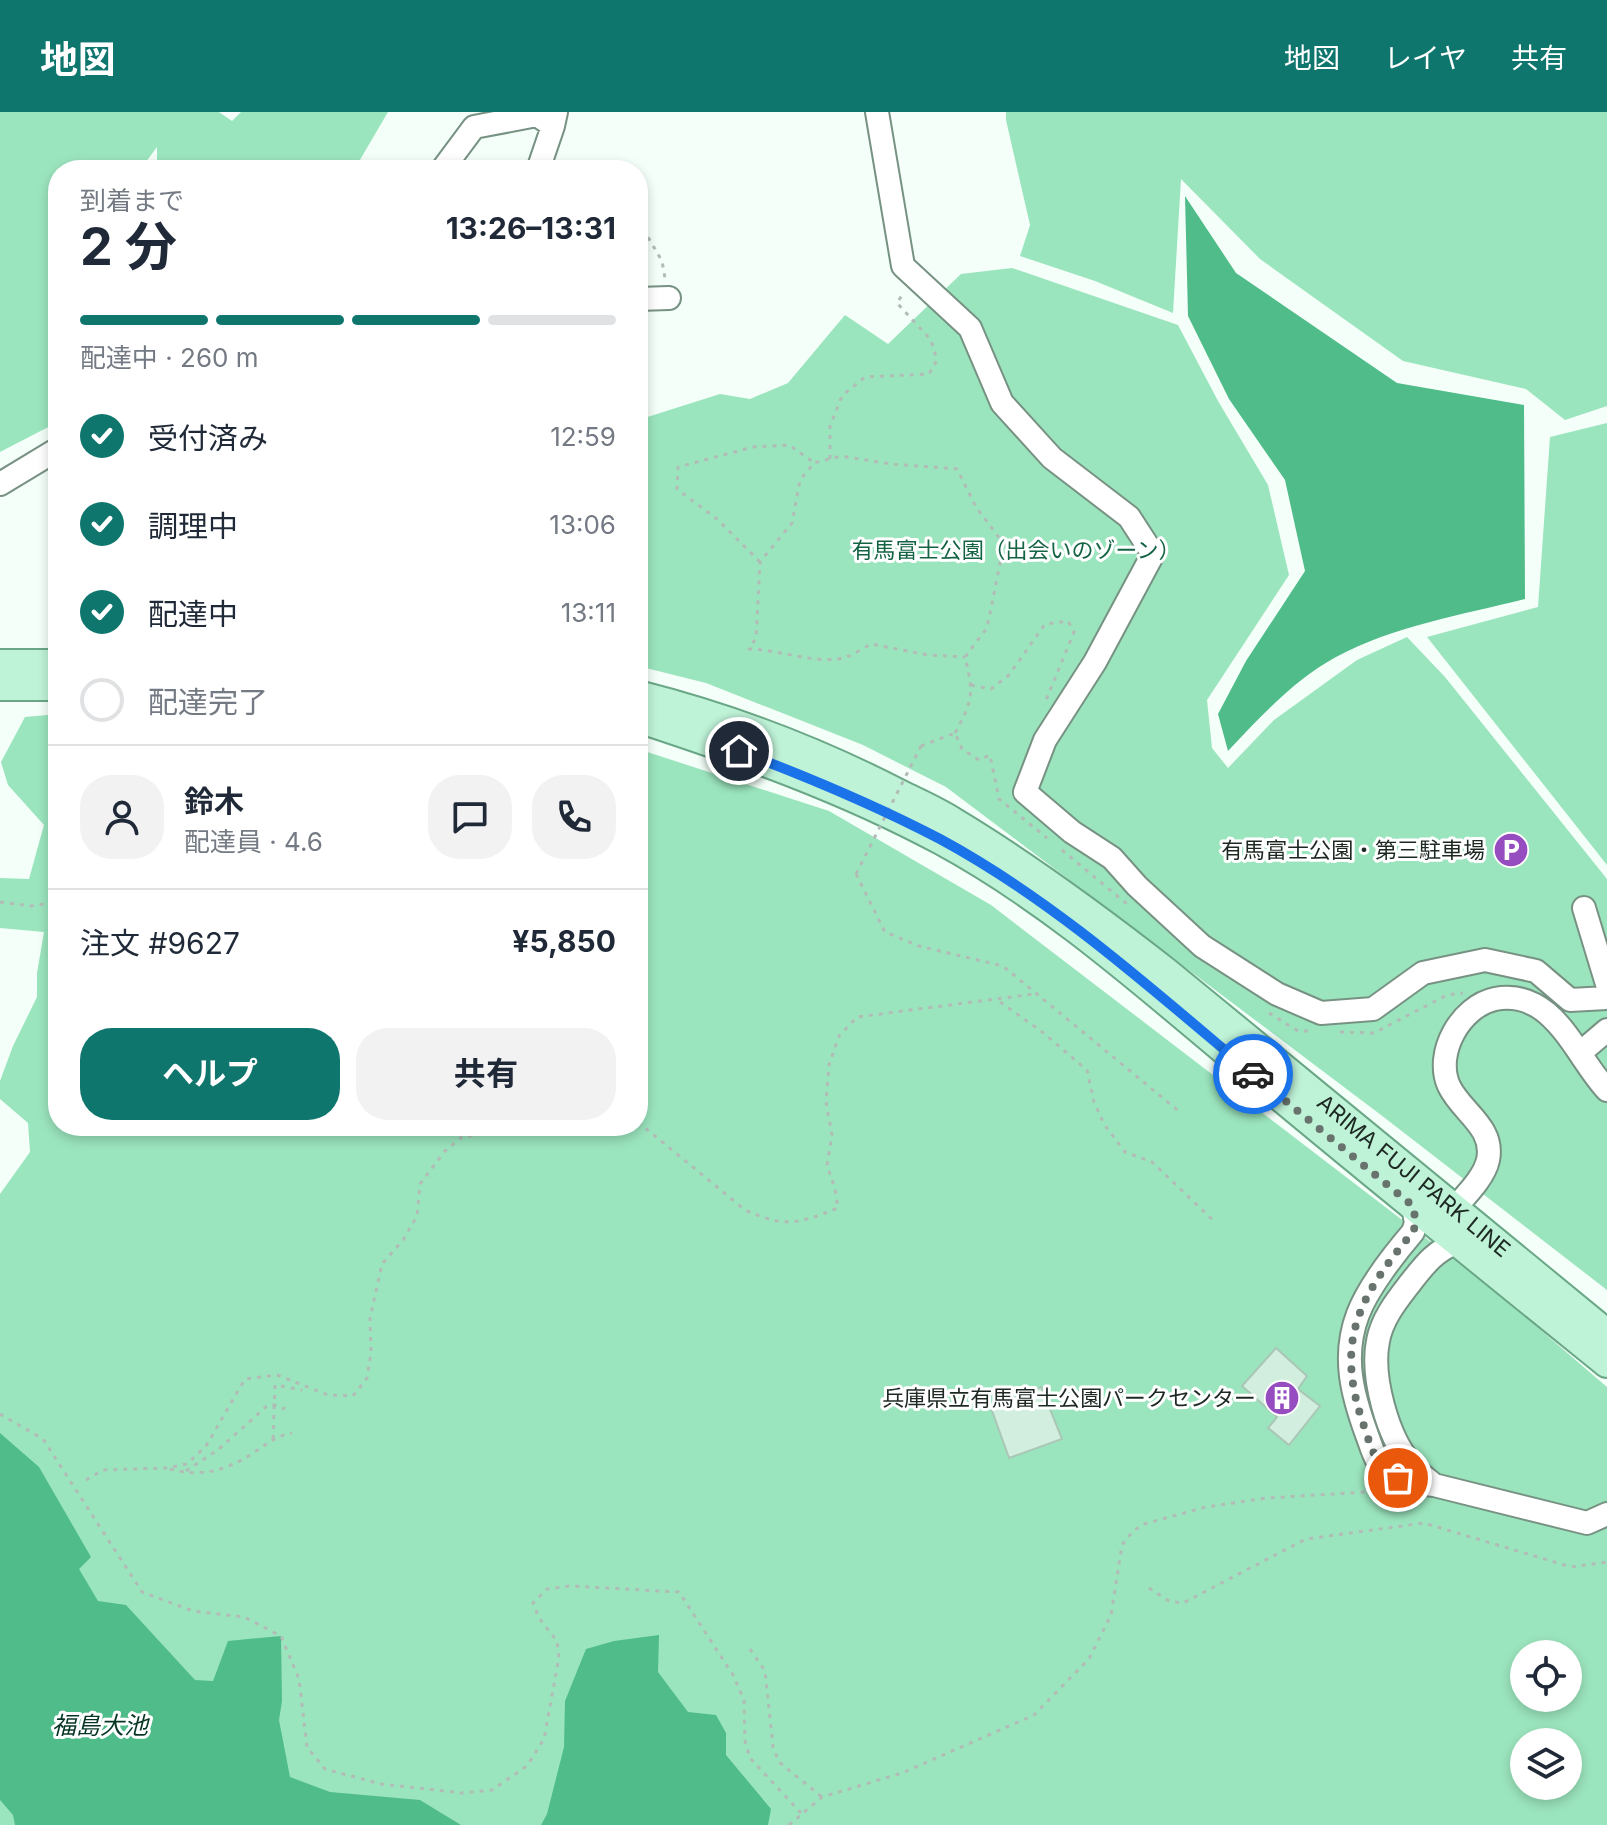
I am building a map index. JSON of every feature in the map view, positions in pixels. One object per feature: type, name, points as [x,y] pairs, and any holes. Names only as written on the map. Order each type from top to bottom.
[{"type":"main road","points":[[0,664],[48,664]]},
{"type":"main road","points":[[0,686],[48,686]]},
{"type":"main road","name":"ARIMA FUJI PARK LINE","points":[[648,698],[744,727],[820,755],[951,820],[1056,889],[1118,935],[1607,1334]]},
{"type":"main road","name":"ARIMA FUJI PARK LINE","points":[[648,721],[808,777],[943,841],[1000,876],[1092,941],[1607,1363]]},
{"type":"street","points":[[877,112],[903,266],[970,328],[1002,403],[1052,458],[1129,517],[1153,554],[1095,662],[1045,740],[1025,792],[1072,832],[1112,858],[1137,886],[1202,946],[1277,994],[1321,1013],[1373,1009],[1423,973],[1485,960],[1536,971],[1570,1000],[1607,998]]},
{"type":"street","points":[[449,160],[474,127],[537,115],[554,119],[541,160]]},
{"type":"street","points":[[648,299],[669,298]]},
{"type":"street","points":[[0,484],[48,455]]},
{"type":"street","points":[[1584,908],[1607,984]]},
{"type":"street","points":[[1453,1210],[1480,1176],[1488,1159],[1486,1137],[1475,1117],[1449,1086],[1447,1056],[1456,1027],[1485,1001],[1519,999],[1540,1007],[1556,1020],[1607,1090]]},
{"type":"street","points":[[1580,1053],[1607,1030]]},
{"type":"street","points":[[1413,1206],[1416,1223],[1413,1232],[1358,1314],[1349,1356],[1353,1398],[1377,1462],[1386,1472],[1418,1484],[1434,1485],[1587,1523],[1607,1514]]},
{"type":"street","points":[[1434,1485],[1411,1465],[1397,1444],[1378,1387],[1378,1338],[1397,1300],[1430,1258],[1458,1242]]},
{"type":"path","points":[[648,237],[662,261],[669,298]]},
{"type":"path","points":[[830,459],[830,426],[842,396],[865,377],[929,374],[937,360],[931,340],[897,303],[914,276]]},
{"type":"path","points":[[760,562],[717,519],[677,489],[678,467],[753,447],[789,445],[814,463]]},
{"type":"path","points":[[965,657],[928,655],[871,644],[846,657],[815,659],[771,649],[749,649],[756,638],[760,562],[792,523],[800,480],[814,463],[841,456],[957,469],[976,507],[1004,544],[987,628],[965,657],[971,685],[970,706],[955,733],[921,746],[856,874],[885,932],[919,946],[1003,966],[1181,1113]]},
{"type":"path","points":[[971,685],[991,689],[1009,675],[1045,624],[1068,621],[1074,632],[1041,711],[1045,740]]},
{"type":"path","points":[[955,733],[962,749],[979,760],[990,755],[999,799]]},
{"type":"path","points":[[0,902],[31,906],[48,903]]},
{"type":"path","points":[[648,1130],[745,1210],[790,1224],[814,1217],[838,1208],[827,1165],[832,1135],[826,1102],[829,1065],[839,1036],[857,1017],[1034,994]]},
{"type":"path","points":[[998,1000],[1087,1070],[1094,1102],[1104,1124],[1125,1152],[1152,1162],[1216,1223]]},
{"type":"path","points":[[86,1480],[103,1470],[167,1468],[187,1464],[206,1446],[245,1379],[277,1375],[328,1395],[353,1396],[367,1378],[371,1353],[370,1318],[382,1264],[403,1240],[417,1216],[420,1184],[445,1151],[462,1137],[470,1136]]},
{"type":"path","points":[[273,1439],[275,1385],[302,1390]]},
{"type":"path","points":[[183,1473],[219,1449],[268,1405],[285,1409]]},
{"type":"path","points":[[0,1414],[43,1439],[142,1592],[193,1611],[244,1617],[281,1636],[299,1679],[307,1747],[325,1769],[381,1784],[463,1793],[492,1790],[527,1766],[544,1739],[559,1657],[557,1641],[539,1618],[533,1603],[547,1589],[570,1586],[679,1592],[733,1675],[744,1700],[745,1741],[750,1758],[801,1813]]},
{"type":"path","points":[[167,1468],[199,1474],[235,1464],[273,1439],[292,1433]]},
{"type":"path","points":[[789,1825],[822,1797],[902,1773],[1034,1715],[1089,1659],[1111,1615],[1122,1545],[1133,1531],[1144,1524],[1206,1507],[1267,1498],[1390,1490]]},
{"type":"path","points":[[1149,1588],[1169,1601],[1183,1603],[1306,1539],[1424,1523],[1571,1567],[1607,1562]]},
{"type":"path","points":[[750,1649],[765,1671],[773,1747],[779,1762],[822,1797]]},
{"type":"green space","points":[[0,112],[219,112],[232,121],[241,112],[388,112],[360,160],[157,160],[157,147],[147,160],[48,160],[48,427],[0,452]]},
{"type":"green space","points":[[1006,112],[1607,112],[1607,406],[1565,420],[1526,389],[1403,361],[1260,259],[1181,179],[1173,313],[1095,281],[1020,256],[1030,225]]},
{"type":"green space","name":"有馬富士公園（出会いのゾーン）","points":[[1012,268],[1178,325],[1268,485],[1289,575],[1207,700],[1212,748],[1228,768],[1274,720],[1357,660],[1407,637],[1445,677],[1607,879],[1607,1290],[1381,1115],[946,787],[863,745],[706,683],[648,668],[648,417],[720,394],[750,399],[788,383],[845,315],[888,344],[961,274]]},
{"type":"green space","points":[[1607,423],[1607,865],[1427,637],[1538,607],[1550,437]]},
{"type":"green space","points":[[48,715],[48,1136],[648,1136],[648,752],[829,811],[991,905],[1495,1291],[1607,1387],[1607,1825],[0,1825],[0,1194],[30,1152],[28,1123],[0,1099],[0,1081],[37,997],[37,973],[44,932],[0,928],[0,878],[29,879],[44,825],[8,785],[1,762],[25,717]]},
{"type":"water","points":[[1185,196],[1236,273],[1397,383],[1524,405],[1525,599],[1404,629],[1336,657],[1292,688],[1228,751],[1218,714],[1246,661],[1305,571],[1285,480],[1229,399],[1188,316]]},
{"type":"water","name":"福島大池","points":[[0,1433],[39,1467],[91,1557],[79,1569],[98,1601],[126,1605],[195,1680],[213,1681],[228,1641],[281,1636],[282,1701],[279,1720],[290,1777],[330,1792],[420,1800],[461,1825],[15,1825],[13,1815],[0,1800]]},
{"type":"water","points":[[659,1635],[658,1672],[688,1712],[716,1715],[726,1733],[726,1755],[771,1809],[768,1825],[541,1825],[547,1814],[564,1747],[565,1701],[586,1649],[614,1641]]},
{"type":"building","name":"兵庫県立有馬富士公園パークセンター","points":[[1276,1348],[1307,1376],[1298,1389],[1320,1406],[1289,1445],[1268,1428],[1277,1417],[1242,1386]]},
{"type":"building","points":[[1041,1387],[1062,1439],[1009,1458],[991,1408]]},
{"type":"way so far","points":[[1253,1074],[1413,1206],[1416,1223],[1413,1232],[1358,1314],[1349,1356],[1353,1398],[1377,1462],[1386,1472],[1398,1478]]},
{"type":"place","name":"有馬富士公園・第三駐車場","points":[[1511,850]]},
{"type":"place","name":"兵庫県立有馬富士公園パークセンター","points":[[1282,1398]]},
{"type":"route","points":[[739,751],[876,807],[943,841],[1000,876],[1092,941],[1253,1074]]}]
